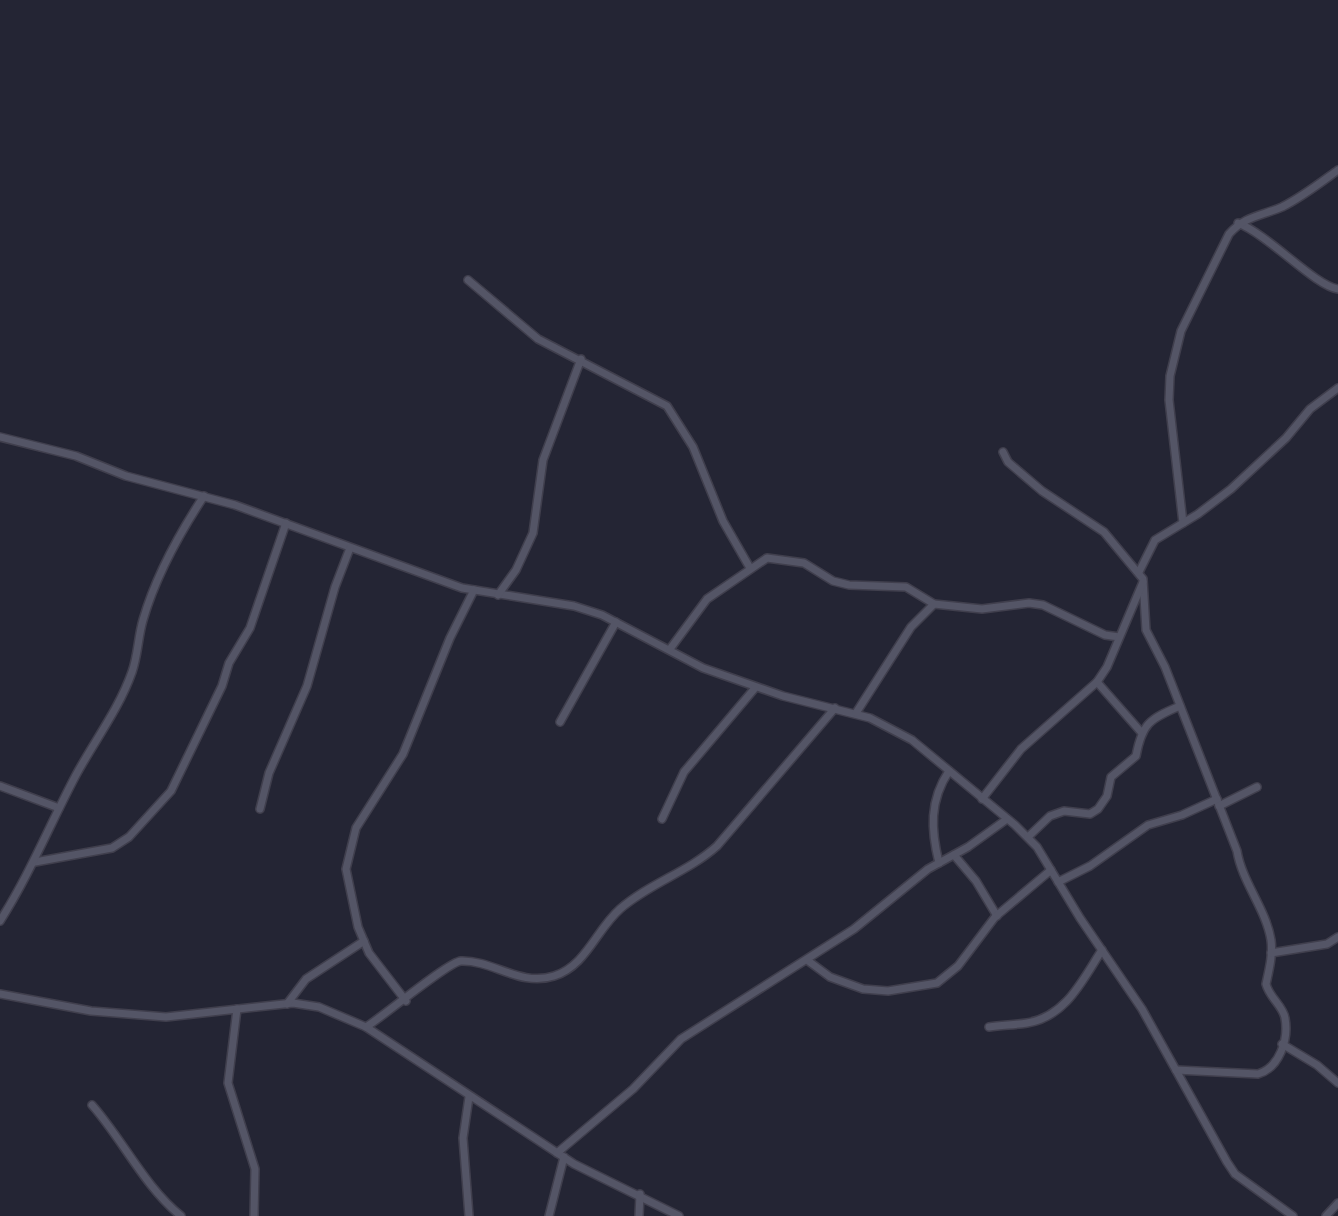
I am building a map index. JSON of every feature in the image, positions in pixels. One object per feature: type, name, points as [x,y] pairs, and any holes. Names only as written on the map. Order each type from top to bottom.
[{"type":"street","points":[[1183,523],[1179,461],[1169,400],[1170,376],[1181,331],[1229,234],[1238,223],[1280,207],[1338,170]]},
{"type":"street","points":[[1238,223],[1261,234],[1325,285],[1338,289]]},
{"type":"street","points":[[468,280],[538,339],[667,406],[693,447],[723,521],[750,568]]},
{"type":"street","points":[[498,595],[516,570],[533,533],[544,460],[580,359]]},
{"type":"street","points":[[1139,572],[1155,540],[1231,489],[1286,438],[1310,409],[1338,388]]},
{"type":"street","points":[[0,437],[76,456],[126,476],[204,495],[430,578],[498,595],[574,606],[616,621],[703,667],[755,688],[856,713],[912,740],[1028,837],[1142,1009],[1235,1174],[1293,1216]]},
{"type":"street","points":[[1003,452],[1008,462],[1042,491],[1104,532],[1139,572],[1143,581],[1146,630],[1180,706],[1218,802],[1239,866],[1269,933],[1271,953],[1266,984],[1284,1015],[1282,1044],[1276,1064],[1258,1074],[1176,1070]]},
{"type":"street","points":[[0,921],[35,862],[59,808],[107,724],[132,672],[149,601],[177,537],[204,495]]},
{"type":"street","points":[[35,862],[112,848],[129,837],[171,791],[222,686],[229,663],[250,628],[286,523]]},
{"type":"street","points":[[260,810],[269,773],[307,686],[335,587],[350,548]]},
{"type":"street","points":[[670,649],[707,600],[767,558],[804,564],[833,581],[849,585],[906,587],[934,604],[982,609],[1036,604],[1075,624],[1119,637]]},
{"type":"street","points":[[982,799],[1021,749],[1097,682],[1107,667],[1143,581]]},
{"type":"street","points":[[406,1001],[369,953],[346,869],[356,828],[403,754],[450,638],[474,590]]},
{"type":"street","points":[[856,713],[911,627],[934,604]]},
{"type":"street","points":[[560,722],[616,621]]},
{"type":"street","points":[[1097,682],[1141,732]]},
{"type":"street","points":[[662,819],[684,772],[755,688]]},
{"type":"street","points":[[1028,837],[1050,816],[1064,811],[1081,815],[1098,809],[1107,796],[1111,777],[1136,757],[1141,732],[1152,719],[1180,706]]},
{"type":"street","points":[[366,1027],[406,1001],[444,968],[459,961],[535,980],[565,972],[581,960],[599,932],[618,910],[642,891],[701,861],[717,846],[835,708]]},
{"type":"street","points":[[939,863],[933,836],[933,808],[939,787],[949,771]]},
{"type":"street","points":[[0,786],[59,808]]},
{"type":"street","points":[[1058,881],[1090,866],[1148,825],[1256,787]]},
{"type":"street","points":[[549,1216],[560,1155],[632,1089],[681,1039],[854,929],[939,863],[1007,819]]},
{"type":"street","points":[[954,855],[982,889],[997,916]]},
{"type":"street","points":[[807,960],[830,977],[863,989],[888,991],[937,983],[958,966],[997,916],[1051,870]]},
{"type":"street","points":[[1271,953],[1327,944],[1338,937]]},
{"type":"street","points":[[287,1004],[306,979],[364,941]]},
{"type":"street","points":[[989,1027],[1029,1023],[1051,1014],[1068,1002],[1102,950]]},
{"type":"street","points":[[0,994],[120,1015],[166,1017],[287,1004],[319,1007],[366,1027],[560,1155],[679,1216]]},
{"type":"street","points":[[237,1009],[228,1083],[255,1169],[254,1216]]},
{"type":"street","points":[[1282,1044],[1338,1083]]},
{"type":"street","points":[[469,1097],[463,1138],[469,1216]]},
{"type":"street","points":[[92,1105],[110,1126],[142,1174],[181,1216]]},
{"type":"street","points":[[639,1216],[640,1194]]},
{"type":"street","points":[[1326,1216],[1338,1203]]}]
